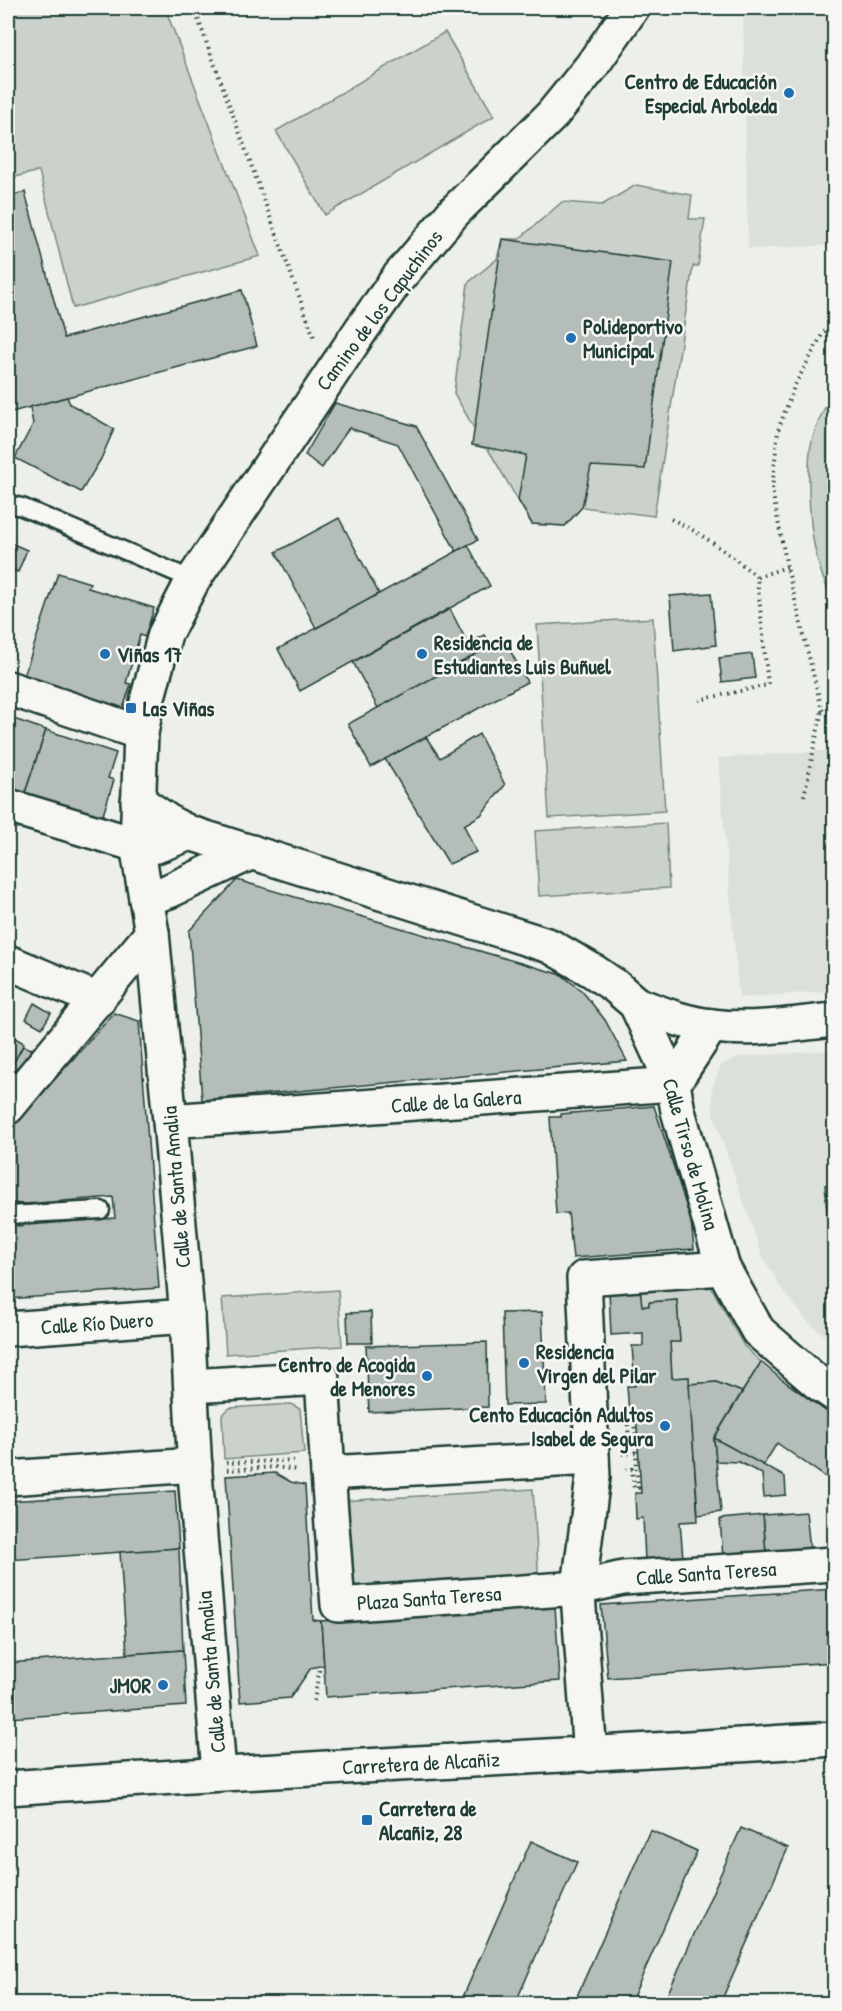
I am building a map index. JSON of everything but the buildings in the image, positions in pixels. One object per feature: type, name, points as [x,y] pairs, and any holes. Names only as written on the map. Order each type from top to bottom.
[{"type":"street","name":"Camino de los Capuchinos","points":[[185,594],[324,383],[398,278],[454,212],[552,115],[591,68],[632,8]]},
{"type":"street","name":"Calle de Santa Amalia","points":[[185,594],[165,634],[155,665],[141,733],[137,845],[152,933],[187,1316],[191,1386],[208,1464],[219,1773]]},
{"type":"street","points":[[8,688],[141,733]]},
{"type":"street","name":"Calle Tirso de Molina","points":[[138,801],[190,833],[550,946],[593,970],[615,986],[636,1005],[673,1084],[678,1111],[723,1268],[758,1331],[834,1394]]},
{"type":"street","points":[[8,806],[137,845],[156,846],[190,833]]},
{"type":"street","points":[[146,899],[169,891],[252,852]]},
{"type":"street","points":[[10,1101],[98,1000],[152,933]]},
{"type":"street","points":[[8,962],[98,1000]]},
{"type":"street","points":[[636,1005],[711,1026],[739,1028],[834,1020]]},
{"type":"street","points":[[673,1084],[711,1026]]},
{"type":"street","name":"Calle de la Galera","points":[[170,1121],[673,1084]]},
{"type":"street","points":[[590,1755],[579,1588],[592,1468],[584,1278],[723,1268]]},
{"type":"street","name":"Calle Río Duero","points":[[8,1329],[187,1316]]},
{"type":"street","name":"Plaza Santa Teresa","points":[[191,1386],[322,1378],[323,1473],[338,1605],[579,1588]]},
{"type":"street","points":[[8,1478],[208,1464]]},
{"type":"street","points":[[323,1473],[592,1468]]},
{"type":"street","name":"Calle Santa Teresa","points":[[579,1588],[623,1578],[834,1564]]},
{"type":"street","name":"Carretera de Alcañiz","points":[[8,1788],[219,1773],[590,1755],[834,1739]]},
{"type":"lane","points":[[8,504],[22,507],[185,594]]},
{"type":"lane","points":[[8,1215],[100,1210]]},
{"type":"path","points":[[194,8],[317,345]]},
{"type":"path","points":[[804,796],[822,710],[787,567],[772,490],[778,430],[794,387],[823,333],[834,323]]},
{"type":"path","points":[[671,519],[696,530],[757,577],[768,685],[699,700]]},
{"type":"path","points":[[757,577],[787,567]]},
{"type":"path","points":[[822,710],[834,718]]},
{"type":"path","points":[[628,1454],[637,1452]]},
{"type":"path","points":[[208,1464],[323,1473]]},
{"type":"path","points":[[208,1464],[221,1470],[276,1467],[323,1473]]},
{"type":"path","points":[[314,1701],[320,1667]]},
{"type":"shaded area","points":[[8,8],[165,8],[260,256],[73,308],[39,171],[15,177],[8,147]]},
{"type":"shaded area","name":"Centro de Educación Especial Arboleda","points":[[743,8],[834,8],[834,245],[748,249]]},
{"type":"shaded area","points":[[445,32],[494,116],[325,215],[276,131]]},
{"type":"shaded area","name":"Polideportivo Municipal","points":[[636,185],[692,195],[689,219],[705,219],[698,266],[693,266],[654,516],[582,507],[565,526],[532,524],[488,449],[472,445],[475,430],[454,393],[468,283],[497,259],[502,239],[519,239],[562,202],[602,205]]},
{"type":"shaded area","points":[[834,390],[834,602],[822,575],[815,548],[809,491],[809,456],[813,438]]},
{"type":"shaded area","points":[[653,618],[665,811],[549,818],[537,625]]},
{"type":"shaded area","points":[[834,750],[834,991],[739,998],[718,758]]},
{"type":"shaded area","points":[[666,823],[669,888],[539,896],[535,831]]},
{"type":"shaded area","points":[[834,1050],[834,1344],[808,1322],[781,1288],[762,1255],[713,1114],[712,1089],[721,1065],[738,1057]]},
{"type":"shaded area","points":[[709,1283],[744,1346],[761,1362],[742,1392],[716,1382],[689,1384],[689,1377],[672,1378],[670,1342],[680,1341],[677,1300],[649,1302],[649,1306],[642,1306],[640,1288]]},
{"type":"shaded area","points":[[338,1290],[342,1346],[226,1354],[222,1298]]},
{"type":"shaded area","points":[[291,1404],[300,1409],[304,1453],[224,1459],[222,1415],[230,1408]]},
{"type":"shaded area","points":[[533,1489],[539,1583],[346,1594],[340,1501]]},
{"type":"place","name":"Centro de Educación Especial Arboleda","points":[[789,93]]},
{"type":"place","name":"Polideportivo Municipal","points":[[571,338]]},
{"type":"place","name":"Viñas 17","points":[[105,654]]},
{"type":"place","name":"Residencia de Estudiantes Luis Buñuel","points":[[422,654]]},
{"type":"place","name":"Las Viñas","points":[[131,708]]},
{"type":"place","name":"Residencia Virgen del Pilar","points":[[524,1363]]},
{"type":"place","name":"Centro de Acogida de Menores","points":[[427,1376]]},
{"type":"place","name":"Cento Educación Adultos Isabel de Segura","points":[[665,1426]]},
{"type":"place","name":"JMOR","points":[[163,1685]]},
{"type":"place","name":"Carretera de Alcañiz, 28","points":[[367,1820]]}]
